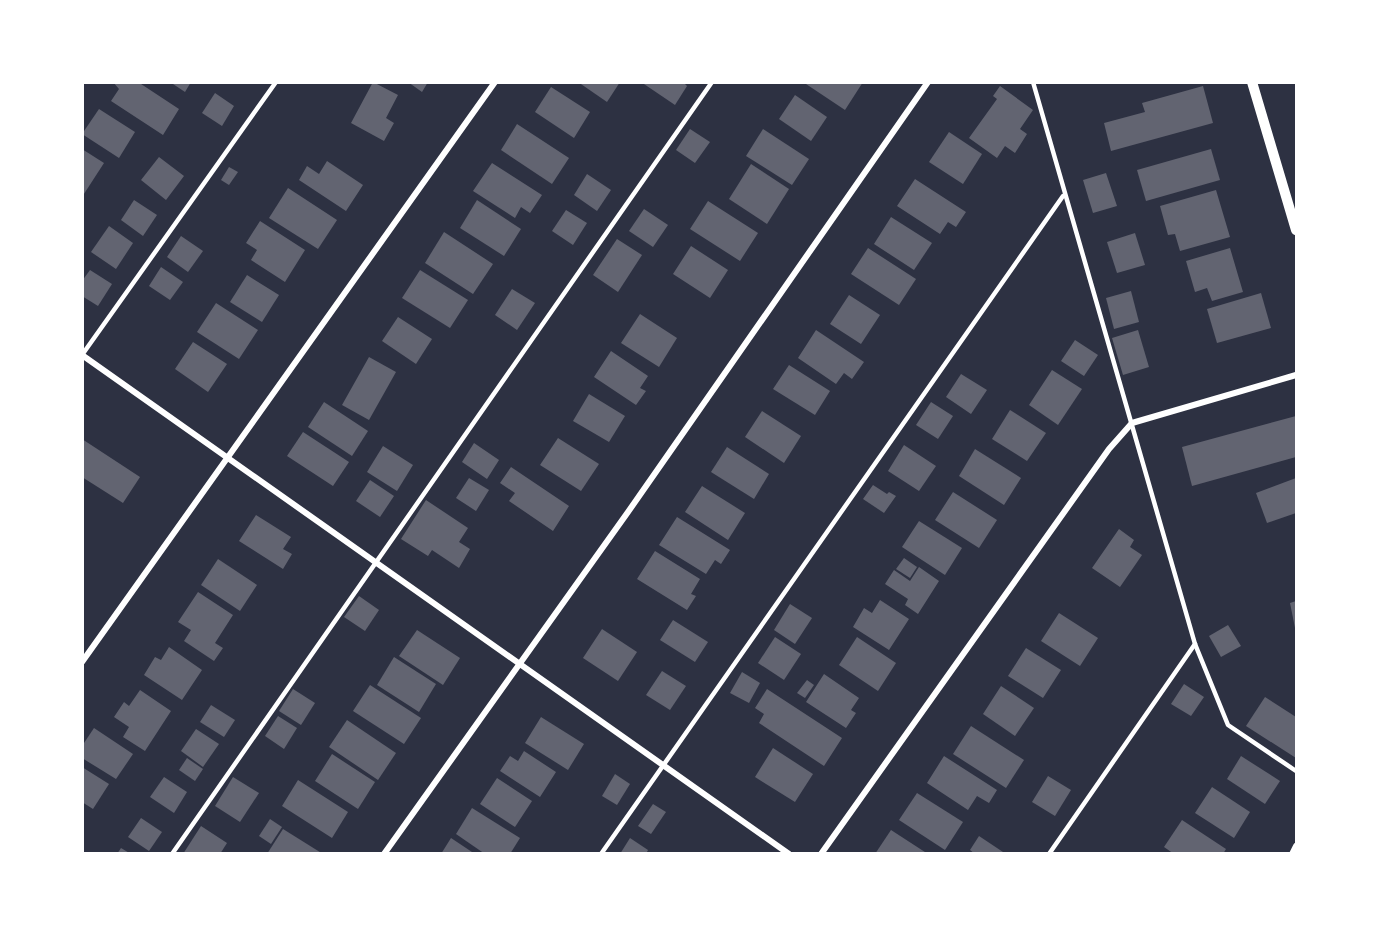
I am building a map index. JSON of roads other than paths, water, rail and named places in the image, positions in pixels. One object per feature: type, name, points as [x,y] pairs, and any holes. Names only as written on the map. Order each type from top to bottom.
[{"type":"street","points":[[82,662],[230,459],[495,82]]},
{"type":"street","points":[[384,854],[628,512],[928,82]]},
{"type":"street","points":[[1252,82],[1296,230]]},
{"type":"street","points":[[82,355],[376,560],[789,854]]},
{"type":"street","points":[[821,854],[1109,449],[1132,423],[1296,375]]},
{"type":"street","points":[[1292,854],[1296,846]]},
{"type":"lane","points":[[82,355],[276,82]]},
{"type":"lane","points":[[172,854],[712,82]]},
{"type":"lane","points":[[1032,82],[1063,196],[1132,423],[1195,644],[1228,725],[1296,771]]},
{"type":"lane","points":[[601,854],[1063,196]]},
{"type":"lane","points":[[1048,854],[1195,644]]}]
